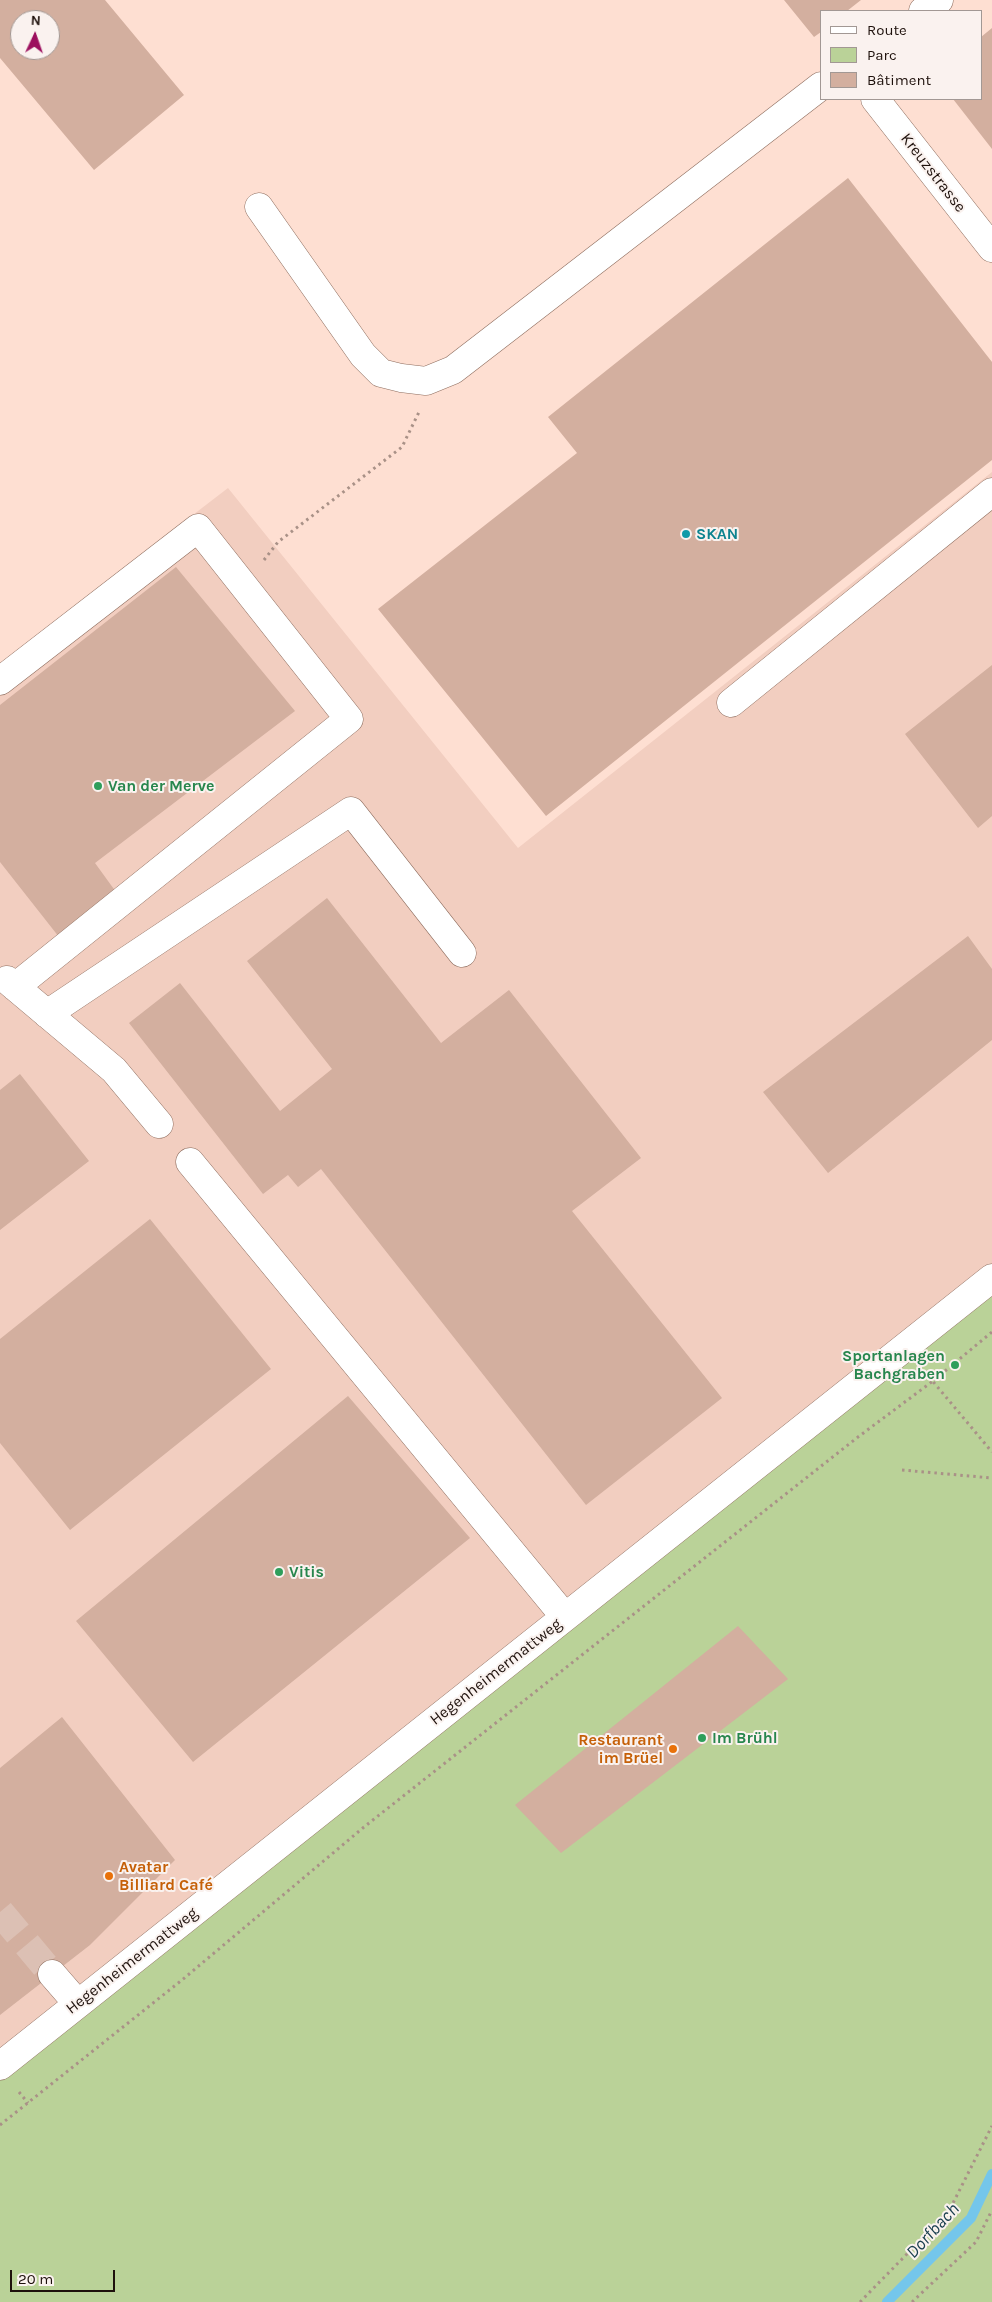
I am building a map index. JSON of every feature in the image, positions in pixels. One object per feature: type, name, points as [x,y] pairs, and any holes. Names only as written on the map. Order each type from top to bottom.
[{"type":"street","points":[[924,10],[939,0]]},
{"type":"street","points":[[259,207],[363,355],[382,373],[401,378],[426,381],[453,370],[820,87]]},
{"type":"street","name":"Kreuzstrasse","points":[[876,100],[992,248]]},
{"type":"street","points":[[731,703],[992,492]]},
{"type":"street","points":[[0,681],[198,528],[349,719],[6,981],[114,1070],[159,1124]]},
{"type":"street","points":[[47,1014],[351,811],[462,953]]},
{"type":"street","points":[[190,1162],[565,1617]]},
{"type":"street","name":"Hegenheimermattweg","points":[[0,2066],[992,1278]]},
{"type":"street","points":[[52,1974],[78,2004]]},
{"type":"path","points":[[252,596],[255,593],[261,564],[278,542],[402,447],[432,379]]},
{"type":"path","points":[[0,2125],[182,1980],[372,1821],[642,1610],[858,1437],[933,1381],[992,1332]]},
{"type":"path","points":[[904,1348],[992,1452]]},
{"type":"path","points":[[902,1470],[992,1478]]},
{"type":"path","points":[[860,2302],[949,2211],[992,2126]]},
{"type":"path","points":[[912,2302],[976,2242],[992,2210]]},
{"type":"shaded area","points":[[992,472],[992,1278],[0,2066],[0,663],[228,488],[518,848]]},
{"type":"green space","name":"Im Brühl","points":[[992,1278],[992,2302],[0,2302],[0,2066]]},
{"type":"building","points":[[0,0],[105,0],[184,95],[94,170],[0,58]]},
{"type":"building","points":[[784,0],[861,0],[848,10],[820,10],[820,33],[814,37]]},
{"type":"building","points":[[992,28],[992,149],[954,100],[982,100],[982,36]]},
{"type":"building","name":"SKAN","points":[[848,178],[992,362],[992,460],[546,816],[378,609],[577,453],[548,417]]},
{"type":"building","name":"Van der Merve","points":[[176,567],[295,711],[95,863],[116,892],[59,937],[0,862],[0,705]]},
{"type":"building","points":[[992,665],[992,816],[978,828],[905,734]]},
{"type":"building","points":[[327,898],[441,1043],[509,990],[641,1158],[572,1211],[722,1398],[586,1505],[321,1169],[298,1187],[288,1175],[263,1194],[129,1023],[180,983],[280,1111],[332,1069],[247,961]]},
{"type":"building","points":[[968,936],[992,969],[992,1040],[828,1173],[763,1092]]},
{"type":"building","points":[[20,1074],[89,1161],[0,1230],[0,1090]]},
{"type":"building","points":[[150,1219],[271,1369],[70,1530],[0,1443],[0,1339]]},
{"type":"building","points":[[348,1396],[470,1538],[193,1762],[76,1621]]},
{"type":"building","points":[[738,1626],[788,1679],[561,1853],[515,1805]]},
{"type":"building","points":[[62,1717],[175,1860],[90,1945],[0,2015],[0,1768]]},
{"type":"waterway","name":"Dorfbach","points":[[887,2302],[971,2218],[992,2174]]},
{"type":"tunnel","points":[[0,1912],[52,1974]]},
{"type":"place","name":"SKAN","points":[[686,534]]},
{"type":"place","name":"Van der Merve","points":[[98,786]]},
{"type":"place","name":"Sportanlagen Bachgraben","points":[[955,1365]]},
{"type":"place","name":"Vitis","points":[[279,1572]]},
{"type":"place","name":"Im Brühl","points":[[702,1738]]},
{"type":"place","name":"Restaurant im Brüel","points":[[673,1749]]},
{"type":"place","name":"Avatar Billiard Café","points":[[109,1876]]}]
